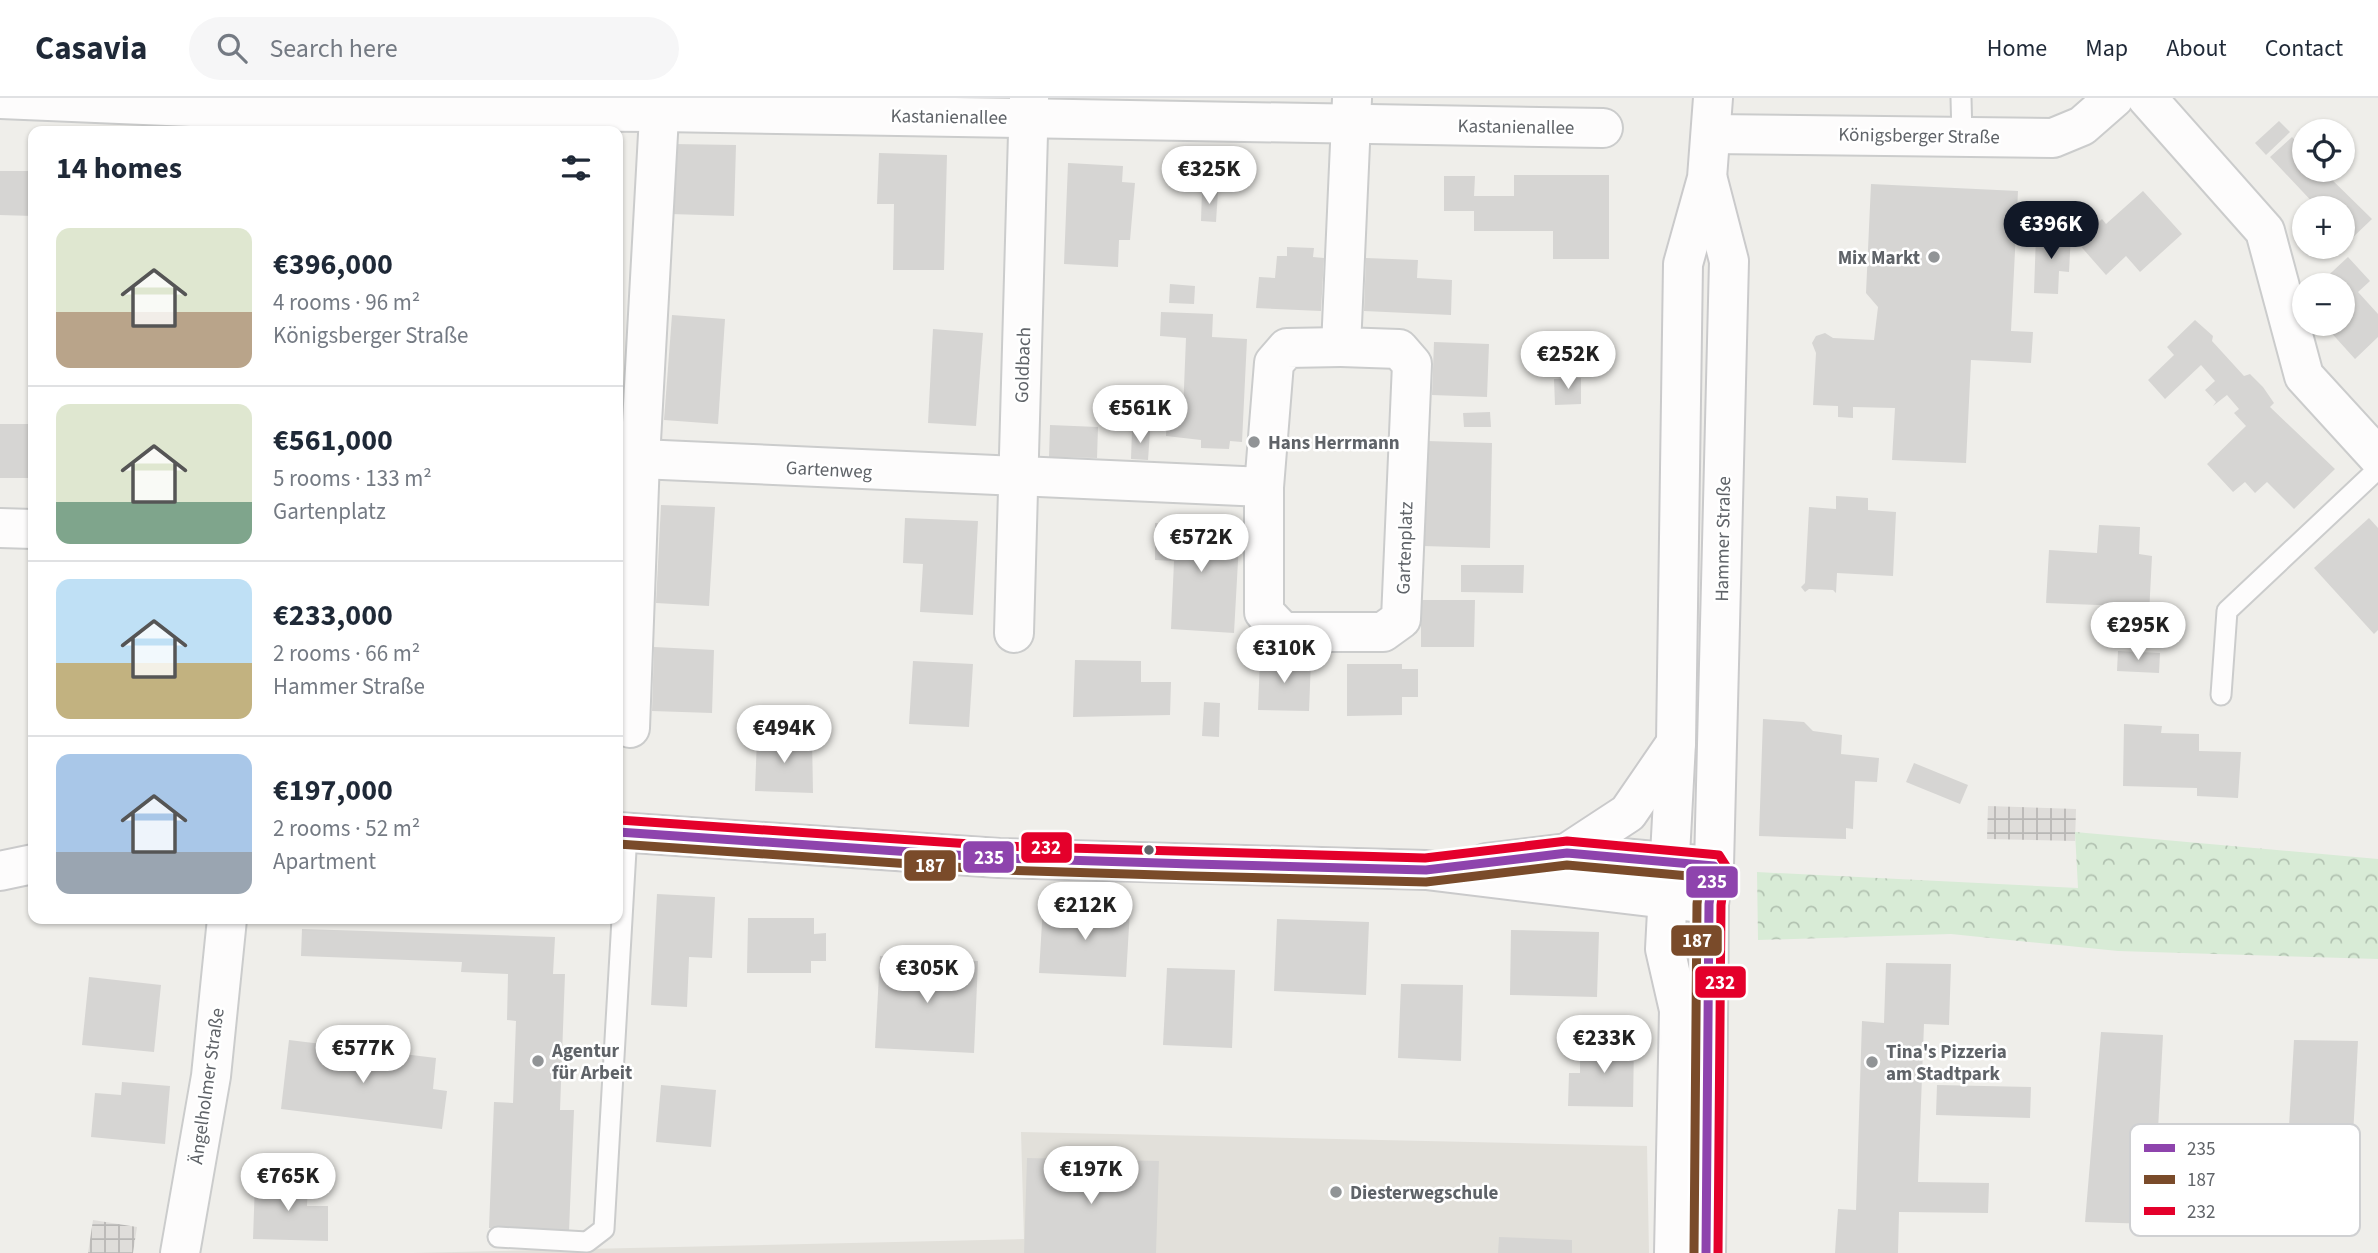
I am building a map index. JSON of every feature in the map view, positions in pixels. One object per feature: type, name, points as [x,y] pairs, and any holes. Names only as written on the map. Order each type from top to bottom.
[{"type":"street","name":"Königsberger Straße","points":[[1712,116],[1962,136],[2053,138],[2082,126],[2114,98]]},
{"type":"street","points":[[2147,98],[2265,231],[2304,376],[2378,457]]},
{"type":"street","name":"Kastanienallee","points":[[0,99],[264,113],[660,105],[1352,111],[1604,128]]},
{"type":"street","points":[[630,728],[640,459],[660,105]]},
{"type":"street","name":"Goldbach","points":[[1014,632],[1029,108]]},
{"type":"street","points":[[1341,347],[1352,111]]},
{"type":"street","name":"Hammer Straße","points":[[1670,882],[1676,743],[1683,264],[1707,178],[1712,116]]},
{"type":"street","name":"Hammer Straße","points":[[1706,1253],[1709,904],[1714,866],[1729,261],[1707,178]]},
{"type":"street","name":"Gartenplatz","points":[[1341,347],[1399,349],[1412,364],[1401,619],[1383,632],[1283,632],[1264,612],[1264,487],[1274,363],[1287,348],[1341,347]]},
{"type":"street","name":"Gartenweg","points":[[640,459],[1019,478]]},
{"type":"street","points":[[1019,478],[1264,487]]},
{"type":"street","points":[[0,528],[28,529]]},
{"type":"street","points":[[1567,853],[1628,813],[1676,743]]},
{"type":"street","points":[[623,832],[999,858],[1426,870],[1670,882],[1714,866]]},
{"type":"street","points":[[1426,870],[1567,853],[1670,882],[1709,904]]},
{"type":"street","points":[[0,871],[28,865]]},
{"type":"street","points":[[1670,882],[1665,949],[1679,1010],[1674,1253]]},
{"type":"street","name":"Ängelholmer Straße","points":[[180,1253],[211,1076],[226,924]]},
{"type":"lane","points":[[1961,98],[1962,136]]},
{"type":"lane","points":[[2221,695],[2227,611],[2378,468]]},
{"type":"lane","points":[[498,1237],[587,1242],[604,1228],[618,924]]},
{"type":"shaded area","points":[[1988,806],[2076,809],[2075,841],[1987,839]]},
{"type":"shaded area","name":"Diesterwegschule","points":[[1021,1132],[1647,1146],[1649,1253],[413,1253],[1024,1239]]},
{"type":"shaded area","points":[[93,1220],[137,1227],[133,1253],[88,1253]]},
{"type":"green space","points":[[2075,832],[2378,859],[2378,959],[2118,951],[1951,934],[1758,940],[1757,872],[2078,888]]},
{"type":"building","points":[[2279,121],[2290,132],[2266,155],[2255,143]]},
{"type":"building","points":[[2292,137],[2292,180],[2270,157]]},
{"type":"building","points":[[673,144],[736,145],[734,216],[670,214]]},
{"type":"building","points":[[879,153],[947,155],[944,270],[893,270],[894,204],[877,204]]},
{"type":"building","points":[[1068,163],[1123,166],[1122,182],[1135,183],[1130,240],[1119,240],[1118,267],[1064,264]]},
{"type":"building","points":[[0,171],[28,171],[28,216],[0,215]]},
{"type":"building","points":[[1514,175],[1609,175],[1609,259],[1553,259],[1553,231],[1474,231],[1474,211],[1444,211],[1444,176],[1475,176],[1474,196],[1514,196]]},
{"type":"building","points":[[2294,182],[2334,182],[2349,196],[2307,196]]},
{"type":"building","points":[[1871,184],[2018,191],[2011,331],[2033,332],[2031,363],[1971,360],[1966,463],[1892,460],[1895,408],[1853,407],[1853,418],[1838,417],[1838,406],[1813,405],[1816,353],[1812,343],[1816,336],[1825,333],[1833,338],[1874,340],[1878,307],[1866,293]]},
{"type":"building","points":[[1202,190],[1218,191],[1216,222],[1201,221]]},
{"type":"building","points":[[2143,191],[2182,234],[2140,272],[2126,256],[2106,275],[2077,242],[2102,219],[2106,224]]},
{"type":"building","points":[[2355,202],[2372,219],[2355,235]]},
{"type":"building","points":[[2036,234],[2071,234],[2069,272],[2059,271],[2058,294],[2034,293]]},
{"type":"building","points":[[1287,247],[1314,248],[1313,257],[1324,258],[1321,311],[1256,308],[1259,277],[1275,278],[1277,256],[1287,256]]},
{"type":"building","points":[[1366,258],[1418,260],[1417,278],[1452,280],[1451,315],[1364,311]]},
{"type":"building","points":[[2346,259],[2350,259],[2370,281],[2358,292],[2378,314],[2378,337],[2355,359],[2334,336],[2355,336],[2355,273],[2331,273]]},
{"type":"building","points":[[1170,284],[1195,286],[1194,304],[1169,303]]},
{"type":"building","points":[[1161,312],[1213,314],[1212,337],[1247,339],[1242,442],[1230,441],[1229,449],[1201,448],[1201,440],[1166,436],[1167,412],[1183,412],[1186,338],[1160,336]]},
{"type":"building","points":[[672,315],[725,319],[718,424],[664,420]]},
{"type":"building","points":[[2195,320],[2213,336],[2212,341],[2244,376],[2250,374],[2263,387],[2274,403],[2270,407],[2335,469],[2294,509],[2267,482],[2255,493],[2245,482],[2233,492],[2207,464],[2246,426],[2234,413],[2239,409],[2227,395],[2213,406],[2216,402],[2205,390],[2215,381],[2201,365],[2165,399],[2148,380],[2174,355],[2167,347]]},
{"type":"building","points":[[933,329],[983,333],[976,426],[928,423]]},
{"type":"building","points":[[1434,342],[1489,344],[1487,397],[1432,395]]},
{"type":"building","points":[[1581,378],[1581,404],[1555,405],[1554,379]]},
{"type":"building","points":[[1490,412],[1491,427],[1464,427],[1463,413]]},
{"type":"building","points":[[0,424],[28,424],[28,478],[0,478]]},
{"type":"building","points":[[1050,425],[1098,427],[1097,458],[1049,457]]},
{"type":"building","points":[[1132,430],[1150,431],[1148,460],[1131,459]]},
{"type":"building","points":[[1427,441],[1492,443],[1490,548],[1423,546]]},
{"type":"building","points":[[1836,496],[1868,498],[1868,510],[1896,512],[1893,576],[1837,573],[1836,593],[1833,590],[1809,589],[1805,592],[1801,587],[1805,583],[1809,507],[1836,509]]},
{"type":"building","points":[[661,505],[715,507],[709,606],[656,603]]},
{"type":"building","points":[[905,518],[978,521],[973,615],[920,612],[923,564],[903,563]]},
{"type":"building","points":[[2369,518],[2378,528],[2378,630],[2374,634],[2314,568]]},
{"type":"building","points":[[1155,523],[1240,525],[1234,633],[1171,629],[1174,561],[1155,560]]},
{"type":"building","points":[[2099,525],[2140,527],[2139,554],[2152,556],[2149,614],[2124,613],[2124,606],[2046,603],[2049,550],[2097,553]]},
{"type":"building","points":[[1461,565],[1524,565],[1523,593],[1461,592]]},
{"type":"building","points":[[1421,600],[1475,600],[1474,647],[1421,647]]},
{"type":"building","points":[[654,647],[714,650],[712,713],[652,711]]},
{"type":"building","points":[[2118,651],[2160,653],[2159,673],[2117,671]]},
{"type":"building","points":[[1260,658],[1311,660],[1309,711],[1258,710]]},
{"type":"building","points":[[1075,660],[1141,661],[1141,682],[1171,682],[1170,715],[1073,717]]},
{"type":"building","points":[[913,661],[973,664],[969,727],[909,724]]},
{"type":"building","points":[[1347,664],[1402,664],[1402,669],[1418,669],[1418,697],[1402,697],[1402,715],[1347,716]]},
{"type":"building","points":[[1204,702],[1220,703],[1219,737],[1202,736]]},
{"type":"building","points":[[1763,719],[1804,722],[1813,731],[1842,735],[1841,754],[1879,758],[1877,782],[1855,781],[1853,829],[1846,828],[1846,839],[1759,836]]},
{"type":"building","points":[[2124,724],[2162,726],[2161,733],[2199,734],[2199,751],[2241,752],[2238,798],[2197,796],[2197,788],[2123,786]]},
{"type":"building","points":[[757,737],[812,737],[813,793],[755,791]]},
{"type":"building","points":[[1914,763],[1968,785],[1960,804],[1906,782]]},
{"type":"building","points":[[657,894],[715,897],[712,958],[689,957],[687,1007],[651,1005]]},
{"type":"building","points":[[1043,906],[1130,910],[1126,977],[1039,973]]},
{"type":"building","points":[[748,918],[814,918],[814,934],[826,933],[826,961],[811,961],[811,973],[747,973]]},
{"type":"building","points":[[1277,919],[1369,922],[1366,995],[1274,991]]},
{"type":"building","name":"Agentur für Arbeit","points":[[302,929],[555,937],[553,974],[565,974],[560,1110],[574,1110],[569,1231],[489,1228],[494,1102],[513,1103],[516,1021],[507,1020],[508,974],[461,972],[462,962],[301,956]]},
{"type":"building","points":[[1511,930],[1599,932],[1597,997],[1510,995]]},
{"type":"building","points":[[880,956],[978,961],[974,1053],[875,1048]]},
{"type":"building","points":[[1886,963],[1951,964],[1949,1025],[1924,1024],[1918,1182],[1989,1183],[1988,1213],[1899,1212],[1898,1253],[1835,1253],[1838,1209],[1856,1210],[1862,1021],[1884,1023]]},
{"type":"building","points":[[1167,968],[1235,970],[1232,1048],[1163,1045]]},
{"type":"building","points":[[89,977],[161,985],[154,1052],[82,1045]]},
{"type":"building","points":[[1401,984],[1463,985],[1461,1061],[1398,1058]]},
{"type":"building","points":[[2101,1032],[2163,1035],[2158,1124],[2130,1124],[2130,1223],[2085,1222]]},
{"type":"building","points":[[289,1040],[436,1058],[433,1089],[447,1091],[442,1129],[281,1109]]},
{"type":"building","points":[[1580,1040],[1634,1041],[1633,1107],[1568,1106],[1569,1073],[1580,1073]]},
{"type":"building","points":[[2294,1040],[2358,1041],[2354,1124],[2289,1124]]},
{"type":"building","points":[[122,1082],[170,1086],[165,1144],[91,1137],[95,1093],[121,1095]]},
{"type":"building","points":[[661,1085],[716,1090],[711,1147],[656,1142]]},
{"type":"building","points":[[1937,1085],[2031,1087],[2030,1118],[1936,1115]]},
{"type":"building","points":[[1027,1158],[1159,1161],[1156,1253],[1024,1253]]},
{"type":"building","points":[[255,1182],[308,1182],[307,1206],[328,1206],[328,1241],[253,1239]]},
{"type":"building","name":"Diesterwegschule","points":[[1499,1237],[1572,1240],[1572,1253],[1498,1253]]},
{"type":"transit line","name":"232","points":[[623,820],[1000,846],[1425,858],[1567,841],[1719,855],[1726,866],[1721,905],[1718,1253]]},
{"type":"transit line","name":"235","points":[[623,832],[999,858],[1192,864],[1426,870],[1567,853],[1714,866],[1709,904],[1706,1253]]},
{"type":"transit line","name":"187","points":[[623,844],[998,870],[1192,876],[1426,882],[1567,865],[1700,877],[1697,904],[1694,1253]]},
{"type":"place","name":"Mix Markt","points":[[1934,257]]},
{"type":"place","name":"Hans Herrmann","points":[[1254,442]]},
{"type":"place","name":"Agentur für Arbeit","points":[[538,1061]]},
{"type":"place","name":"Tina's Pizzeria am Stadtpark","points":[[1872,1062]]},
{"type":"place","name":"Diesterwegschule","points":[[1336,1192]]}]
